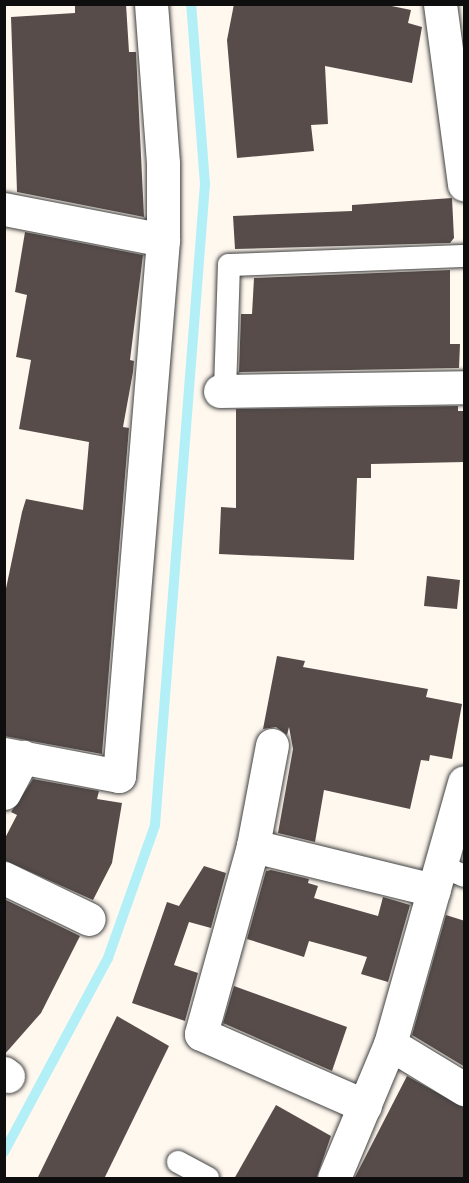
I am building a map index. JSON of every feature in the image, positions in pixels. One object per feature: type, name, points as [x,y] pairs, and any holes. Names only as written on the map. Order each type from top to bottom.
[{"type":"street","points":[[4,793],[14,756],[119,776],[163,240],[163,162],[151,4]]},
{"type":"street","points":[[440,4],[465,184]]},
{"type":"street","points":[[4,209],[163,240]]},
{"type":"street","points":[[222,391],[465,387]]},
{"type":"street","points":[[272,745],[253,846],[201,1034],[365,1106]]},
{"type":"street","points":[[334,1179],[390,1044],[446,877],[465,782]]},
{"type":"street","points":[[253,846],[446,877]]},
{"type":"street","points":[[4,878],[89,920]]},
{"type":"street","points":[[390,1044],[465,1089]]},
{"type":"lane","points":[[222,391],[229,265],[465,256]]},
{"type":"lane","points":[[178,1162],[208,1179]]},
{"type":"building","points":[[75,4],[126,4],[129,52],[136,52],[144,217],[17,192],[11,17],[75,13]]},
{"type":"building","points":[[234,4],[382,4],[411,10],[408,23],[422,27],[412,83],[325,66],[328,124],[311,125],[314,151],[237,158],[227,40]]},
{"type":"building","points":[[452,198],[454,238],[450,243],[235,249],[233,216],[352,211],[352,205]]},
{"type":"building","points":[[25,232],[143,255],[130,360],[134,361],[133,372],[123,427],[129,428],[102,754],[4,736],[4,598],[22,512],[26,499],[83,510],[89,442],[19,429],[31,360],[16,357],[27,295],[15,292]]},
{"type":"building","points":[[450,270],[450,344],[460,344],[459,368],[239,372],[241,314],[252,314],[254,278]]},
{"type":"building","points":[[458,406],[458,411],[465,411],[465,462],[371,464],[371,478],[357,478],[354,560],[219,554],[221,507],[236,508],[236,409]]},
{"type":"building","points":[[427,576],[460,580],[457,609],[424,606]]},
{"type":"building","points":[[277,656],[305,661],[303,667],[428,689],[426,697],[462,704],[452,759],[430,755],[429,761],[421,760],[410,809],[324,790],[315,842],[278,833],[293,749],[289,727],[287,735],[276,727],[263,729]]},
{"type":"building","points":[[33,779],[99,791],[97,799],[122,803],[112,863],[93,900],[4,860],[4,840],[17,815],[11,812]]},
{"type":"building","points":[[204,866],[226,873],[211,928],[189,922],[174,965],[198,973],[185,1021],[132,1003],[167,902],[179,906]]},
{"type":"building","points":[[271,870],[309,879],[308,883],[318,886],[314,898],[378,916],[383,897],[410,905],[388,982],[361,974],[367,957],[309,941],[304,957],[247,939],[266,871]]},
{"type":"building","points":[[4,899],[80,936],[41,1013],[4,1055]]},
{"type":"building","points":[[446,915],[465,921],[465,1067],[412,1035]]},
{"type":"building","points":[[234,986],[347,1027],[332,1071],[223,1023]]},
{"type":"building","points":[[117,1016],[169,1046],[104,1179],[37,1179]]},
{"type":"building","points":[[407,1076],[465,1108],[465,1179],[354,1179]]},
{"type":"building","points":[[276,1105],[331,1136],[316,1179],[234,1179]]},
{"type":"waterway","points":[[4,1152],[108,958],[155,825],[205,184],[191,4]]}]
